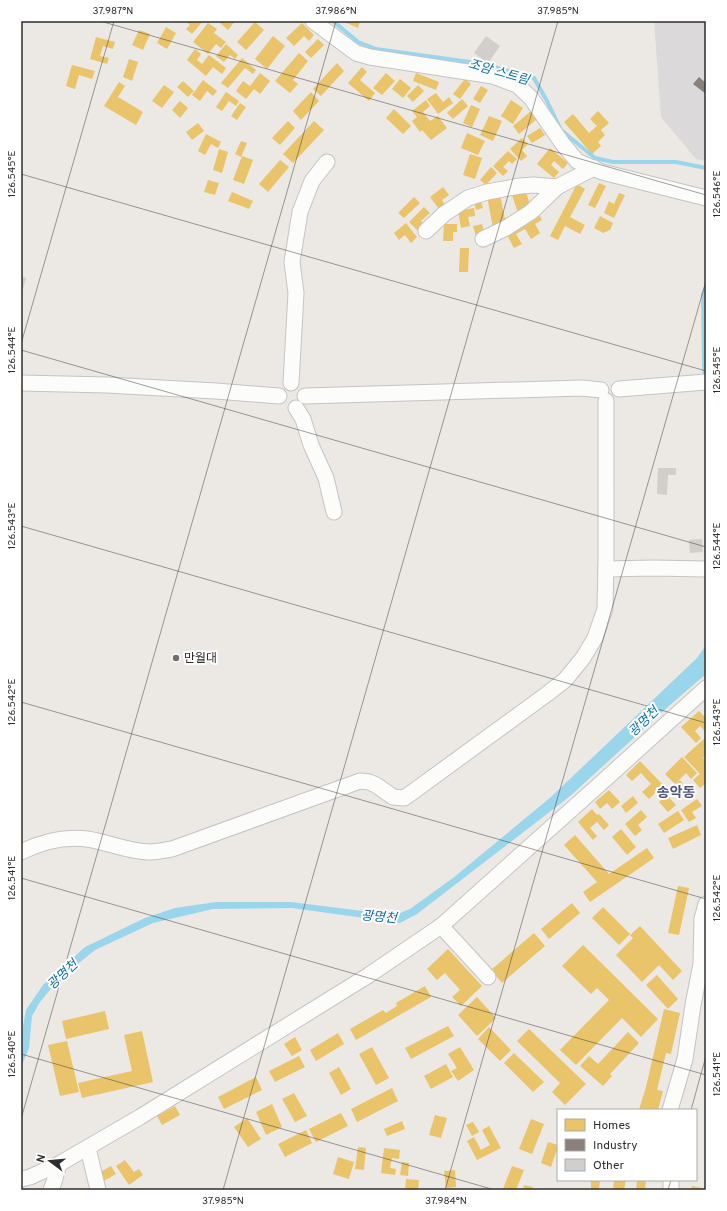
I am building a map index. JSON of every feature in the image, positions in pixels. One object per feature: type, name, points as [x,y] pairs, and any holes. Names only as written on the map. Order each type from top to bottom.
[{"type":"street","points":[[313,21],[356,53],[370,57],[493,76],[517,84],[531,98],[562,143],[577,161],[602,172],[706,198]]},
{"type":"street","points":[[291,383],[296,293],[292,262],[300,212],[312,181],[327,162]]},
{"type":"street","points":[[483,240],[506,228],[531,212],[557,187],[594,168]]},
{"type":"street","points":[[426,231],[444,214],[468,198],[487,192],[534,184],[557,187]]},
{"type":"street","points":[[21,852],[36,845],[62,840],[78,839],[86,839],[151,852],[172,849],[360,781],[369,782],[376,785],[393,797],[404,798],[414,792],[566,680],[583,658],[595,638],[605,609],[606,569],[602,386],[610,382],[614,383],[619,389],[703,382]]},
{"type":"street","points":[[21,383],[107,385],[208,390],[279,396]]},
{"type":"street","points":[[288,383],[291,383],[296,383],[302,388],[305,396],[302,403],[296,408],[288,408],[282,403],[279,396],[282,388],[288,383]]},
{"type":"street","points":[[305,396],[582,388],[603,395]]},
{"type":"street","points":[[296,408],[303,419],[311,445],[326,478],[334,512]]},
{"type":"street","points":[[606,569],[706,569]]},
{"type":"street","points":[[21,1179],[30,1177],[59,1164],[153,1109],[362,979],[441,926],[706,688]]},
{"type":"street","points":[[670,1109],[685,1059],[701,964],[702,919],[706,904]]},
{"type":"street","points":[[441,926],[488,977]]},
{"type":"street","points":[[88,1148],[98,1190]]},
{"type":"street","points":[[51,1190],[59,1164]]},
{"type":"shaded area","points":[[654,21],[706,21],[706,161],[696,159],[661,117]]},
{"type":"water","points":[[706,282],[706,425],[702,365],[701,294]]},
{"type":"water","name":"광명천","points":[[706,645],[706,674],[569,797],[417,914],[400,923],[292,908],[213,909],[153,923],[95,950],[58,980],[40,1002],[32,1016],[29,1048],[21,1067],[21,1039],[26,1010],[43,985],[85,947],[145,918],[175,908],[216,902],[291,902],[395,915],[410,909],[453,878],[551,797],[697,658]]},
{"type":"building: Homes","points":[[185,21],[203,21],[192,34],[186,29],[190,25]]},
{"type":"building: Homes","points":[[235,21],[228,30],[219,22]]},
{"type":"building: Homes","points":[[342,21],[360,21],[358,28]]},
{"type":"building: Homes","points":[[255,22],[264,30],[246,50],[237,42]]},
{"type":"building: Homes","points":[[208,23],[217,29],[214,33],[226,42],[221,48],[216,44],[208,54],[193,42]]},
{"type":"building: Homes","points":[[302,23],[314,35],[309,41],[304,36],[294,46],[286,38]]},
{"type":"building: Homes","points":[[166,27],[176,33],[167,49],[157,43]]},
{"type":"building: Homes","points":[[139,30],[150,34],[143,50],[132,45]]},
{"type":"building: Homes","points":[[273,36],[285,46],[267,69],[255,59]]},
{"type":"building: Homes","points":[[96,37],[115,42],[113,49],[103,46],[100,56],[109,58],[107,64],[90,59]]},
{"type":"building: Homes","points":[[318,39],[324,45],[311,58],[305,52]]},
{"type":"building: Homes","points":[[226,44],[238,55],[235,59],[230,55],[224,62],[216,56]]},
{"type":"building: Homes","points":[[195,49],[201,54],[197,60],[202,64],[209,55],[226,68],[222,74],[213,67],[206,76],[187,60]]},
{"type":"building: Homes","points":[[299,53],[308,61],[293,80],[298,84],[290,93],[275,81]]},
{"type":"building: Homes","points":[[242,58],[256,70],[253,74],[245,68],[228,88],[221,83]]},
{"type":"building: Homes","points":[[129,59],[138,62],[132,81],[123,77]]},
{"type":"building: Homes","points":[[337,63],[344,71],[321,96],[313,89]]},
{"type":"building: Homes","points":[[72,65],[95,71],[92,79],[79,75],[75,89],[66,86]]},
{"type":"building: Homes","points":[[362,67],[367,72],[360,80],[375,93],[369,101],[348,83]]},
{"type":"building: Homes","points":[[260,73],[270,81],[260,94],[254,89],[246,99],[236,91],[243,81],[250,86]]},
{"type":"building: Homes","points":[[386,73],[395,81],[382,95],[373,88]]},
{"type":"building: Homes","points":[[416,73],[439,82],[436,90],[413,81]]},
{"type":"building: Homes","points":[[400,79],[411,88],[403,98],[392,89]]},
{"type":"building: Homes","points":[[465,79],[471,84],[460,99],[453,94]]},
{"type":"building: Homes","points":[[203,80],[217,91],[213,96],[207,91],[200,101],[192,95]]},
{"type":"building: Homes","points":[[183,81],[194,91],[188,97],[177,87]]},
{"type":"building: Homes","points":[[119,82],[125,86],[118,97],[143,112],[136,125],[104,106]]},
{"type":"building: Homes","points":[[164,85],[174,92],[162,108],[152,101]]},
{"type":"building: Homes","points":[[418,85],[424,91],[413,102],[407,96]]},
{"type":"building: Homes","points":[[481,86],[488,90],[480,103],[473,99]]},
{"type":"building: Homes","points":[[226,92],[239,101],[236,106],[229,101],[222,111],[216,107]]},
{"type":"building: Homes","points":[[311,92],[319,101],[301,120],[293,111]]},
{"type":"building: Homes","points":[[436,93],[443,102],[449,97],[453,103],[438,114],[427,99]]},
{"type":"building: Homes","points":[[462,99],[468,106],[453,119],[447,113]]},
{"type":"building: Homes","points":[[426,100],[430,106],[423,112],[430,121],[438,116],[447,128],[431,140],[422,130],[420,132],[412,121],[417,117],[412,111]]},
{"type":"building: Homes","points":[[511,100],[523,108],[513,124],[501,116]]},
{"type":"building: Homes","points":[[180,101],[188,108],[180,118],[172,110]]},
{"type":"building: Homes","points":[[240,103],[246,107],[237,120],[231,116]]},
{"type":"building: Homes","points":[[471,105],[480,109],[472,127],[463,123]]},
{"type":"building: Homes","points":[[394,109],[411,126],[403,134],[386,118]]},
{"type":"building: Homes","points":[[531,111],[537,119],[519,134],[513,126]]},
{"type":"building: Homes","points":[[598,111],[609,123],[601,130],[605,135],[598,142],[601,146],[592,154],[564,122],[573,114],[589,133],[597,126],[590,119]]},
{"type":"building: Homes","points":[[489,116],[502,121],[493,141],[480,135]]},
{"type":"building: Homes","points":[[288,121],[295,128],[280,145],[272,138]]},
{"type":"building: Homes","points":[[314,121],[324,130],[293,163],[283,154]]},
{"type":"building: Homes","points":[[198,123],[204,131],[192,140],[186,132]]},
{"type":"building: Homes","points":[[540,128],[545,135],[532,143],[527,136]]},
{"type":"building: Homes","points":[[467,133],[485,141],[478,155],[461,148]]},
{"type":"building: Homes","points":[[206,134],[221,142],[218,148],[211,144],[205,155],[198,151]]},
{"type":"building: Homes","points":[[522,138],[528,144],[522,150],[527,156],[521,161],[510,149]]},
{"type":"building: Homes","points":[[241,141],[247,143],[241,157],[235,154]]},
{"type":"building: Homes","points":[[550,148],[568,163],[563,169],[554,161],[551,165],[559,172],[554,178],[537,164]]},
{"type":"building: Homes","points":[[219,149],[228,152],[222,173],[213,170]]},
{"type":"building: Homes","points":[[508,151],[517,159],[512,164],[509,161],[503,167],[508,171],[503,176],[493,166]]},
{"type":"building: Homes","points":[[470,154],[482,158],[475,179],[463,175]]},
{"type":"building: Homes","points":[[242,156],[253,160],[244,184],[233,180]]},
{"type":"building: Homes","points":[[280,160],[289,167],[268,192],[259,184]]},
{"type":"building: Homes","points":[[491,167],[497,173],[486,185],[480,180]]},
{"type":"building: Homes","points":[[208,180],[219,183],[215,195],[204,192]]},
{"type":"building: Homes","points":[[599,183],[606,186],[595,208],[588,205]]},
{"type":"building: Homes","points":[[577,184],[585,189],[570,217],[585,225],[580,234],[565,226],[558,240],[550,236]]},
{"type":"building: Homes","points":[[443,187],[449,195],[442,200],[445,205],[439,209],[430,197]]},
{"type":"building: Homes","points":[[525,188],[531,209],[518,213],[511,192]]},
{"type":"building: Homes","points":[[232,192],[253,201],[249,209],[228,201]]},
{"type":"building: Homes","points":[[619,193],[625,195],[614,218],[604,213],[609,201],[614,204]]},
{"type":"building: Homes","points":[[500,194],[506,225],[493,228],[487,196]]},
{"type":"building: Homes","points":[[414,197],[420,203],[404,218],[398,213]]},
{"type":"building: Homes","points":[[480,198],[483,208],[476,210],[474,200]]},
{"type":"building: Homes","points":[[424,207],[430,213],[421,221],[426,226],[419,232],[409,222]]},
{"type":"building: Homes","points":[[474,208],[475,216],[468,217],[470,226],[461,228],[458,211]]},
{"type":"building: Homes","points":[[538,213],[542,220],[535,224],[540,233],[531,239],[525,229],[516,234],[522,244],[514,248],[505,231]]},
{"type":"building: Homes","points":[[600,216],[613,223],[610,230],[603,233],[594,228]]},
{"type":"building: Homes","points":[[406,223],[417,237],[411,243],[405,235],[399,240],[394,233]]},
{"type":"building: Homes","points":[[444,224],[457,224],[457,232],[453,232],[453,241],[443,241]]},
{"type":"building: Homes","points":[[482,224],[485,235],[476,237],[473,226]]},
{"type":"building: Homes","points":[[460,248],[469,248],[468,272],[459,272]]},
{"type":"building: Homes","points":[[699,711],[706,718],[706,732],[700,726],[695,731],[701,738],[696,743],[681,727]]},
{"type":"building: Homes","points":[[706,737],[706,755],[703,758],[706,761],[706,783],[700,788],[693,780],[700,774],[684,757]]},
{"type":"building: Homes","points":[[682,757],[697,773],[691,779],[686,773],[675,784],[665,774]]},
{"type":"building: Homes","points":[[640,761],[663,785],[649,799],[642,792],[651,784],[641,773],[632,781],[626,775]]},
{"type":"building: Homes","points":[[680,780],[689,792],[683,798],[673,786]]},
{"type":"building: Homes","points":[[609,790],[620,802],[612,809],[607,803],[600,809],[595,802]]},
{"type":"building: Homes","points":[[667,795],[676,805],[668,812],[659,802]]},
{"type":"building: Homes","points":[[633,796],[638,803],[626,813],[621,806]]},
{"type":"building: Homes","points":[[697,799],[702,806],[692,812],[696,818],[689,822],[681,810]]},
{"type":"building: Homes","points":[[592,809],[609,825],[604,830],[597,822],[590,828],[597,836],[593,840],[578,822]]},
{"type":"building: Homes","points":[[641,810],[647,817],[638,825],[642,830],[635,836],[625,824]]},
{"type":"building: Homes","points":[[678,811],[684,820],[664,833],[658,824]]},
{"type":"building: Homes","points":[[697,825],[701,835],[673,849],[668,838]]},
{"type":"building: Homes","points":[[621,829],[636,847],[627,855],[612,837]]},
{"type":"building: Homes","points":[[575,835],[609,874],[647,848],[654,858],[590,902],[583,892],[597,882],[564,845]]},
{"type":"building: Homes","points":[[678,886],[689,888],[679,935],[668,933]]},
{"type":"building: Homes","points":[[572,903],[580,913],[549,939],[541,929]]},
{"type":"building: Homes","points":[[603,907],[630,934],[619,945],[592,918]]},
{"type":"building: Homes","points":[[640,926],[682,971],[673,980],[659,965],[642,982],[616,955],[633,938],[630,935]]},
{"type":"building: Homes","points":[[534,933],[545,946],[502,983],[491,970]]},
{"type":"building: Homes","points":[[583,945],[658,1019],[641,1037],[622,1018],[576,1065],[560,1050],[609,1000],[597,988],[591,994],[562,966]]},
{"type":"building: Homes","points":[[448,949],[482,986],[461,1006],[452,997],[460,990],[445,973],[437,980],[427,969]]},
{"type":"building: Homes","points":[[657,975],[678,999],[668,1009],[646,985]]},
{"type":"building: Homes","points":[[425,986],[431,997],[356,1040],[350,1029],[383,1010],[386,1013],[397,1006],[396,1003]]},
{"type":"building: Homes","points":[[477,997],[496,1018],[477,1036],[458,1015]]},
{"type":"building: Homes","points":[[664,1009],[680,1013],[671,1054],[666,1053],[657,1090],[663,1091],[658,1109],[639,1109],[646,1087]]},
{"type":"building: Homes","points":[[105,1011],[109,1029],[66,1039],[62,1021]]},
{"type":"building: Homes","points":[[448,1026],[454,1036],[411,1059],[405,1048]]},
{"type":"building: Homes","points":[[489,1027],[511,1050],[500,1061],[478,1039]]},
{"type":"building: Homes","points":[[529,1029],[586,1084],[565,1105],[552,1092],[560,1083],[517,1041]]},
{"type":"building: Homes","points":[[142,1031],[153,1082],[82,1098],[78,1083],[132,1071],[124,1035]]},
{"type":"building: Homes","points":[[628,1032],[639,1043],[610,1074],[612,1076],[603,1086],[580,1066],[589,1056],[598,1064]]},
{"type":"building: Homes","points":[[338,1033],[344,1044],[316,1061],[310,1050]]},
{"type":"building: Homes","points":[[295,1037],[302,1050],[292,1056],[284,1044]]},
{"type":"building: Homes","points":[[67,1041],[79,1092],[60,1096],[48,1045]]},
{"type":"building: Homes","points":[[372,1047],[389,1078],[376,1085],[359,1054]]},
{"type":"building: Homes","points":[[460,1047],[474,1070],[458,1081],[451,1071],[457,1068],[448,1054]]},
{"type":"building: Homes","points":[[514,1053],[544,1082],[533,1092],[504,1063]]},
{"type":"building: Homes","points":[[299,1056],[305,1067],[275,1082],[269,1071]]},
{"type":"building: Homes","points":[[446,1064],[453,1077],[431,1089],[424,1076]]},
{"type":"building: Homes","points":[[339,1067],[351,1089],[341,1095],[329,1073]]},
{"type":"building: Homes","points":[[256,1077],[262,1090],[224,1109],[218,1097]]},
{"type":"building: Homes","points":[[392,1088],[398,1101],[357,1122],[351,1109]]},
{"type":"building: Homes","points":[[294,1093],[307,1116],[295,1122],[282,1099]]},
{"type":"building: Homes","points":[[272,1104],[282,1127],[266,1135],[256,1112]]},
{"type":"building: Homes","points":[[175,1106],[180,1115],[162,1125],[157,1116]]},
{"type":"building: Homes","points":[[341,1113],[348,1126],[316,1142],[309,1129]]},
{"type":"building: Homes","points":[[435,1115],[447,1118],[441,1138],[429,1135]]},
{"type":"building: Homes","points":[[247,1118],[261,1139],[248,1147],[234,1127]]},
{"type":"building: Homes","points":[[531,1119],[544,1124],[532,1154],[519,1149]]},
{"type":"building: Homes","points":[[402,1121],[405,1129],[387,1136],[384,1129]]},
{"type":"building: Homes","points":[[473,1122],[479,1132],[472,1136],[466,1125]]},
{"type":"building: Homes","points":[[489,1126],[501,1148],[477,1160],[467,1141],[474,1137],[481,1150],[490,1145],[482,1130]]},
{"type":"building: Homes","points":[[306,1130],[312,1143],[285,1157],[278,1144]]},
{"type":"building: Homes","points":[[548,1142],[557,1145],[557,1152],[551,1167],[541,1163]]},
{"type":"building: Homes","points":[[358,1147],[366,1148],[364,1170],[355,1169]]},
{"type":"building: Homes","points":[[384,1148],[400,1150],[399,1159],[392,1158],[390,1168],[396,1169],[395,1175],[381,1173]]},
{"type":"building: Homes","points":[[338,1157],[354,1162],[349,1179],[333,1174]]},
{"type":"building: Homes","points":[[125,1160],[134,1172],[139,1169],[143,1175],[129,1185],[116,1166]]},
{"type":"building: Homes","points":[[402,1162],[409,1163],[408,1176],[400,1175]]},
{"type":"building: Homes","points":[[111,1166],[116,1174],[102,1182],[97,1174]]},
{"type":"building: Homes","points":[[512,1166],[524,1170],[516,1190],[503,1189]]},
{"type":"building: Homes","points":[[455,1170],[456,1187],[446,1188],[444,1171]]},
{"type":"building: Homes","points":[[406,1179],[419,1180],[418,1190],[405,1190]]},
{"type":"building: Homes","points":[[591,1181],[600,1181],[599,1190],[591,1190]]},
{"type":"building: Homes","points":[[614,1181],[626,1181],[624,1190],[613,1190]]},
{"type":"building: Homes","points":[[637,1181],[646,1181],[645,1190],[636,1190]]},
{"type":"building: Homes","points":[[524,1185],[533,1187],[532,1190],[523,1190]]},
{"type":"building: Homes","points":[[692,1186],[706,1189],[706,1190],[691,1190]]},
{"type":"building: Industry","points":[[699,77],[706,83],[706,94],[693,84]]},
{"type":"building: Other","points":[[486,36],[500,46],[488,63],[474,53]]},
{"type":"building: Other","points":[[21,277],[26,278],[23,289],[21,288]]},
{"type":"building: Other","points":[[658,468],[676,468],[676,475],[668,475],[667,495],[657,494]]},
{"type":"building: Other","points":[[702,539],[703,552],[690,553],[689,540]]},
{"type":"waterway","name":"조암 스트림","points":[[333,21],[358,42],[376,49],[470,62],[534,78],[561,130],[595,158],[613,162],[676,162],[706,168]]},
{"type":"place","name":"만월대","points":[[176,658]]},
{"type":"district","name":"송악동","points":[[676,792]]}]
